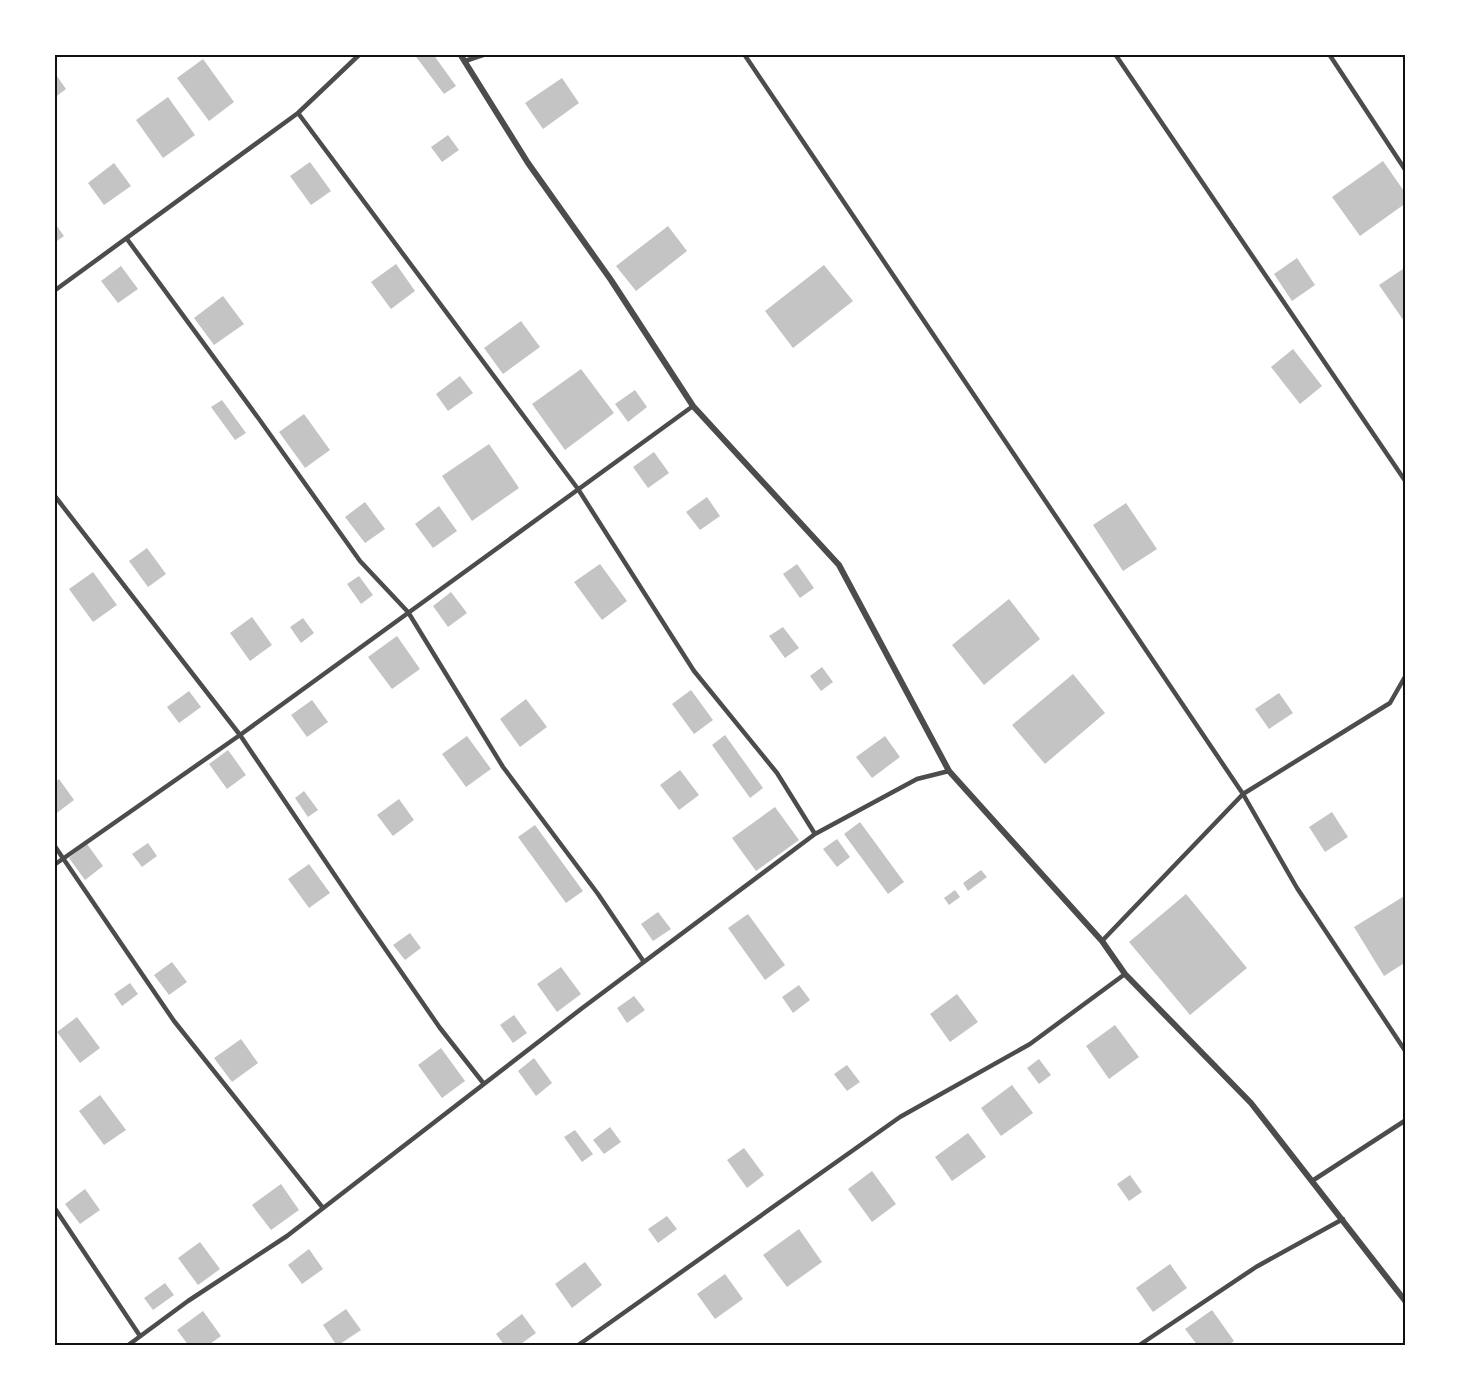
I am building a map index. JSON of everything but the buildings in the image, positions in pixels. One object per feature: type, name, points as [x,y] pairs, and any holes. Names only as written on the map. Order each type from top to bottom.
[{"type":"street","points":[[460,54],[528,163],[611,280],[693,406],[839,565],[949,771],[1102,941],[1125,974],[1251,1103],[1406,1302]]},
{"type":"lane","points":[[54,291],[298,112],[360,54]]},
{"type":"lane","points":[[465,61],[486,54]]},
{"type":"lane","points":[[744,54],[1243,795],[1297,888],[1406,1052]]},
{"type":"lane","points":[[1115,54],[1406,482]]},
{"type":"lane","points":[[1329,54],[1406,171]]},
{"type":"lane","points":[[298,112],[578,489],[694,671],[777,773],[815,834]]},
{"type":"lane","points":[[127,239],[259,418],[360,561],[408,612],[503,767],[598,894],[644,962]]},
{"type":"lane","points":[[54,865],[240,735],[693,406]]},
{"type":"lane","points":[[54,495],[240,735],[426,1008],[484,1084]]},
{"type":"lane","points":[[1102,941],[1243,795],[1390,704],[1406,675]]},
{"type":"lane","points":[[127,1346],[188,1301],[287,1236],[815,834],[917,778],[949,771]]},
{"type":"lane","points":[[54,845],[174,1021],[323,1208]]},
{"type":"lane","points":[[577,1346],[900,1117],[1030,1044],[1125,974]]},
{"type":"lane","points":[[1312,1181],[1406,1120]]},
{"type":"lane","points":[[54,1207],[140,1336]]},
{"type":"lane","points":[[1138,1346],[1256,1267],[1343,1219]]}]
